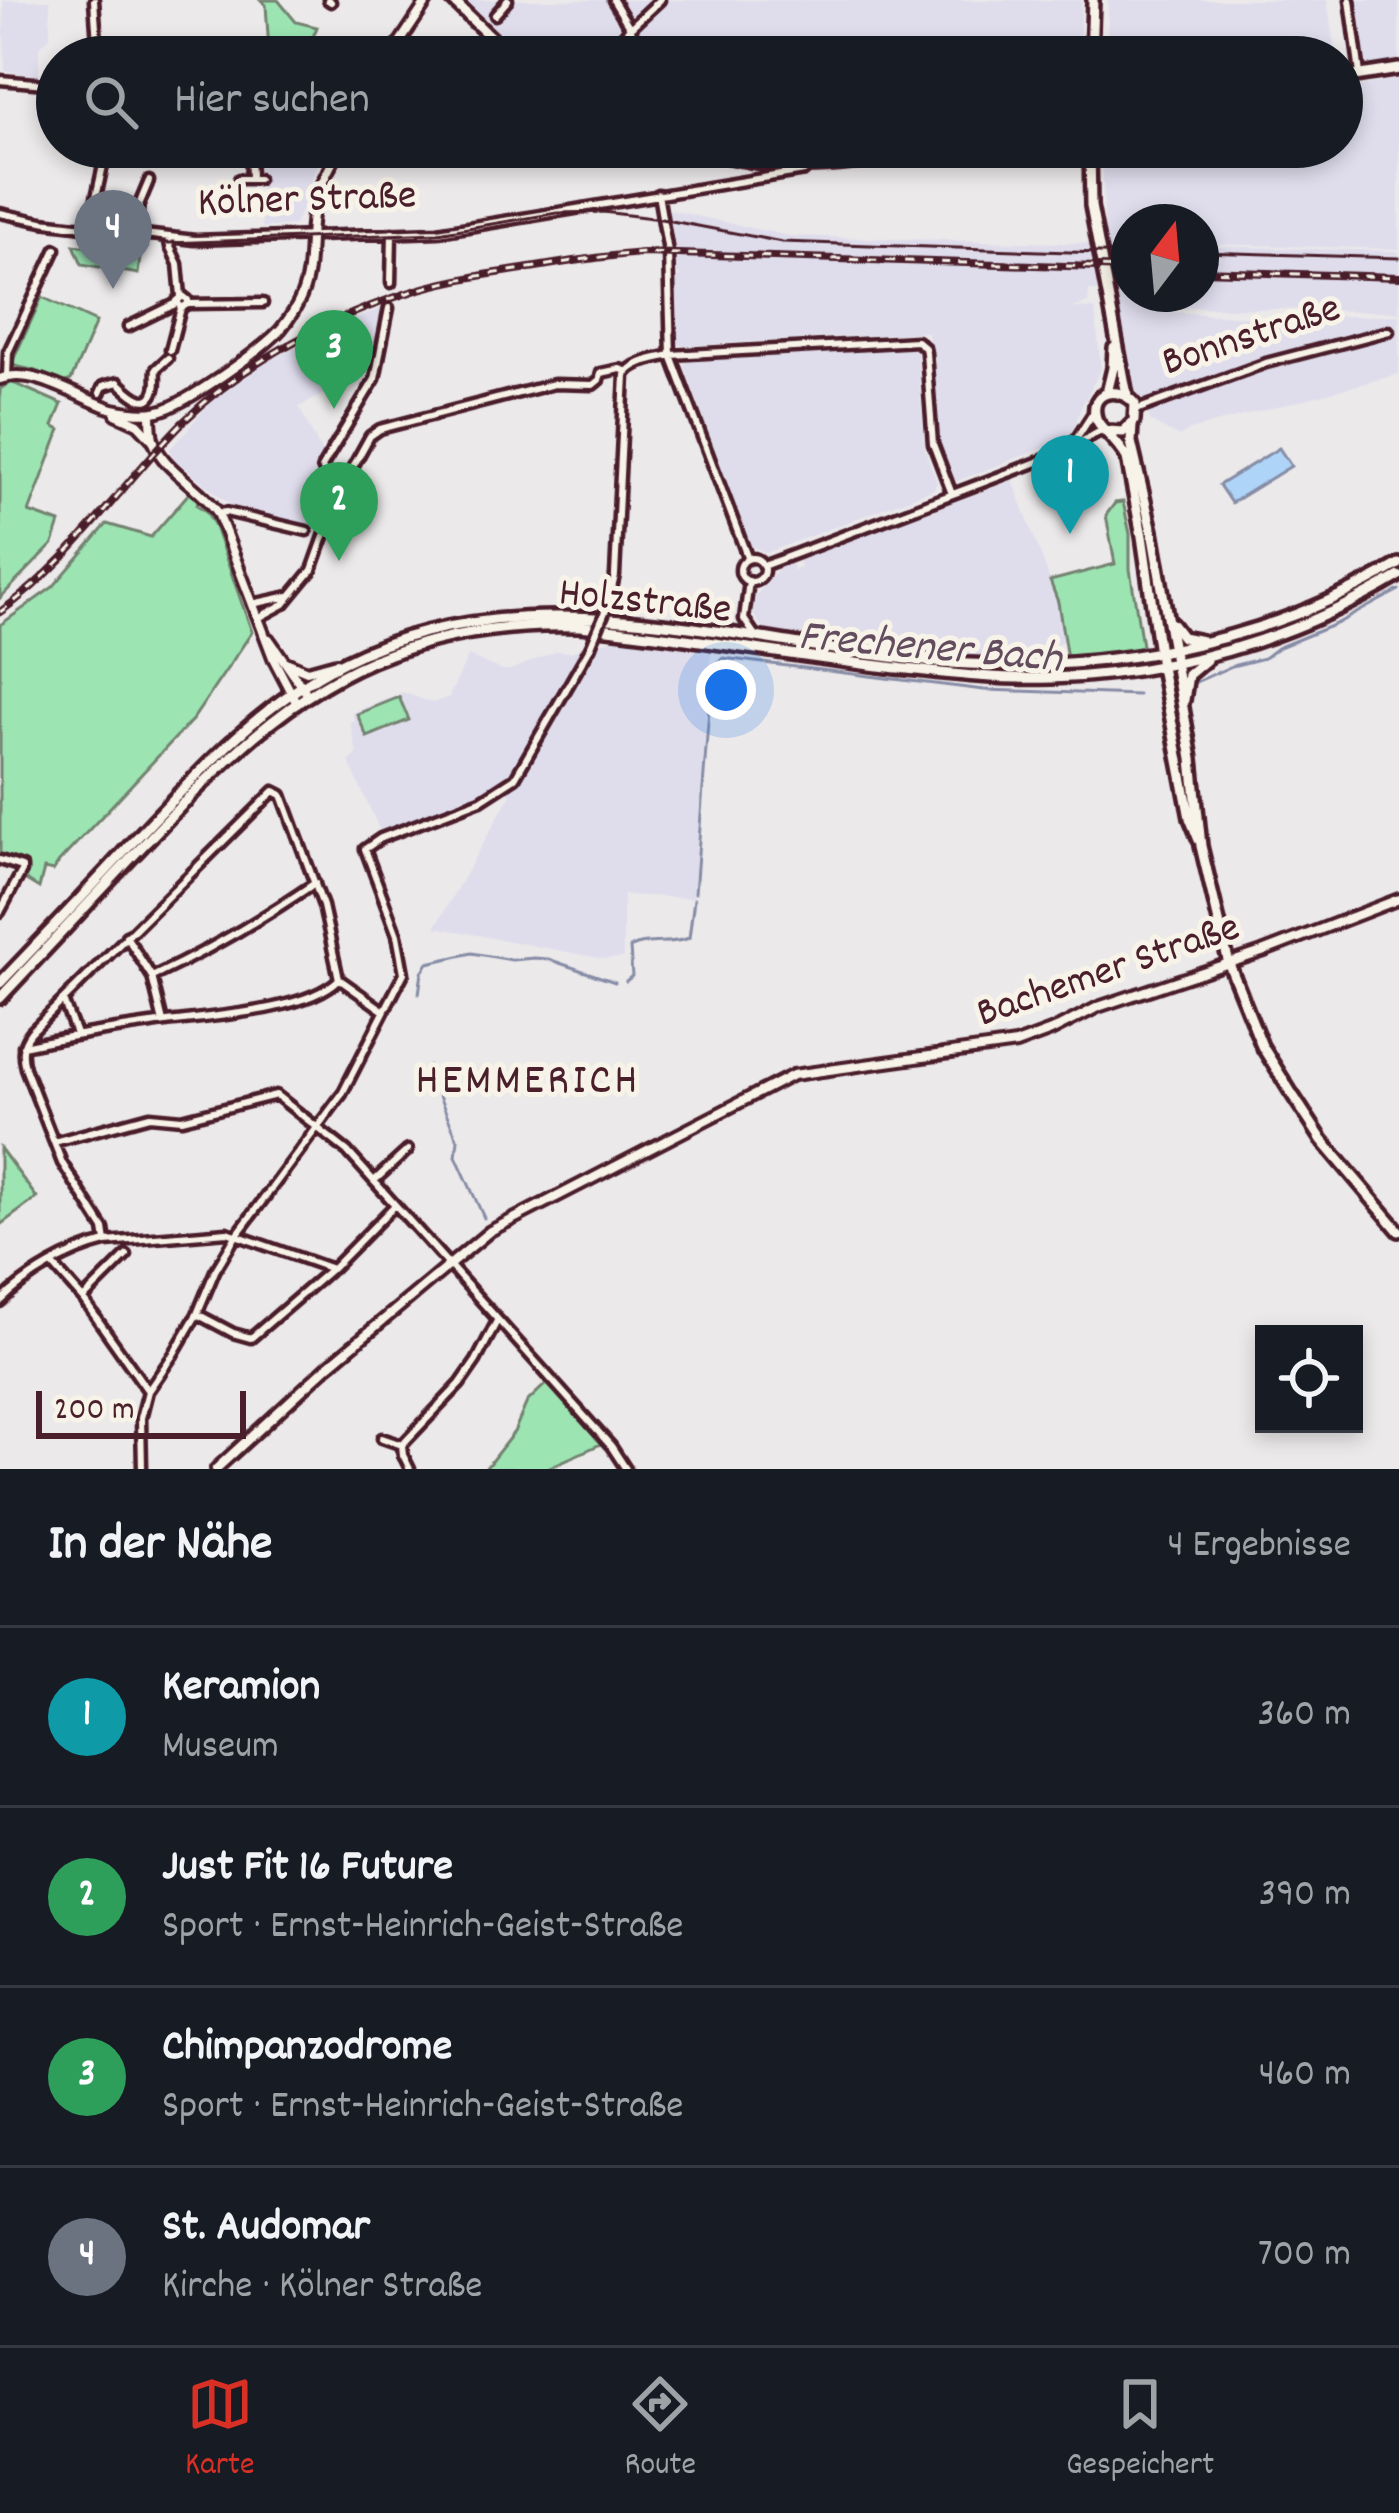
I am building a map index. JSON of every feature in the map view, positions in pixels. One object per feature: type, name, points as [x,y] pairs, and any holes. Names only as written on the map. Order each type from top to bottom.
[{"type":"main road","points":[[452,0],[489,36]]},
{"type":"main road","points":[[1092,36],[1093,0]]},
{"type":"main road","points":[[1363,74],[1399,69]]},
{"type":"main road","name":"Bonnstraße","points":[[1090,168],[1091,206],[1127,395]]},
{"type":"main road","name":"Bonnstraße","points":[[1107,393],[1114,337]]},
{"type":"main road","points":[[1106,430],[1123,432],[1132,425],[1136,410],[1127,395],[1117,391],[1099,399],[1097,422],[1122,447],[1132,479],[1190,818],[1202,846],[1229,964],[1262,1046],[1290,1091],[1322,1140],[1399,1232]]},
{"type":"main road","name":"Bonnstraße","points":[[1132,425],[1131,442],[1183,706],[1202,846]]},
{"type":"main road","name":"Holzstraße","points":[[0,983],[243,730],[344,662],[406,638],[497,618],[577,615],[926,661],[1065,665],[1159,654],[1208,642],[1298,613],[1399,564]]},
{"type":"main road","name":"Holzstraße","points":[[306,691],[387,655],[447,637],[539,625],[638,632],[965,675],[1052,678],[1161,668],[1280,635],[1399,576]]},
{"type":"main road","points":[[1166,612],[1182,637],[1208,642]]},
{"type":"main road","points":[[1183,706],[1188,675],[1208,658]]},
{"type":"main road","name":"Holzstraße","points":[[0,998],[201,786],[294,699]]},
{"type":"street","points":[[94,0],[97,36]]},
{"type":"street","points":[[404,36],[428,0]]},
{"type":"street","points":[[495,15],[508,0]]},
{"type":"street","points":[[613,0],[634,36]]},
{"type":"street","points":[[623,36],[660,0]]},
{"type":"street","points":[[1351,0],[1355,36]]},
{"type":"street","points":[[0,80],[36,83]]},
{"type":"street","points":[[90,226],[102,168]]},
{"type":"street","points":[[239,179],[255,179],[253,168]]},
{"type":"street","points":[[93,402],[151,413],[173,406],[283,327],[306,282],[314,206],[331,168]]},
{"type":"street","name":"Kölner Straße","points":[[0,213],[195,241],[438,232],[803,171]]},
{"type":"street","name":"Kölner Straße","points":[[135,232],[149,181]]},
{"type":"street","points":[[658,194],[668,251],[671,355],[748,559]]},
{"type":"street","points":[[391,283],[392,233]]},
{"type":"street","name":"Kölner Straße","points":[[100,393],[103,386],[118,382],[133,398],[150,397],[155,389],[157,369],[169,354],[182,303],[178,264],[168,237]]},
{"type":"street","points":[[56,249],[8,352],[4,377],[27,375],[133,420],[168,464],[196,487],[218,513],[274,660],[294,699]]},
{"type":"street","points":[[128,327],[182,303],[263,302]]},
{"type":"street","points":[[336,478],[322,467],[375,379],[389,308]]},
{"type":"street","name":"Bonnstraße","points":[[1136,410],[1266,363],[1389,331]]},
{"type":"street","points":[[142,1469],[141,1418],[148,1391],[197,1314],[236,1236],[319,1129],[350,1079],[404,974],[397,935],[364,849],[381,838],[482,800],[515,778],[590,649],[615,575],[625,375],[635,365],[671,355],[917,341],[926,353],[933,444],[952,494]]},
{"type":"street","points":[[350,474],[377,430],[554,384],[593,386],[601,373],[620,369],[625,375]]},
{"type":"street","points":[[1071,447],[1095,409]]},
{"type":"street","points":[[151,413],[153,440]]},
{"type":"street","points":[[763,566],[1106,430]]},
{"type":"street","points":[[343,472],[350,474],[354,487],[340,492],[335,488],[336,478],[343,472]]},
{"type":"street","points":[[258,618],[284,604],[313,570],[340,492]]},
{"type":"street","points":[[218,513],[307,531]]},
{"type":"street","points":[[749,581],[740,572],[741,564],[748,559],[763,566]]},
{"type":"street","points":[[749,581],[761,577],[763,566]]},
{"type":"street","points":[[722,634],[744,619],[749,581]]},
{"type":"street","points":[[252,604],[289,596]]},
{"type":"street","points":[[744,619],[763,640]]},
{"type":"street","points":[[264,634],[306,691]]},
{"type":"street","name":"Holzstraße","points":[[286,662],[308,670],[344,662]]},
{"type":"street","points":[[106,1242],[104,1229],[54,1142],[25,1068],[23,1046],[31,1031],[270,793],[282,794],[323,907],[339,979],[385,1011]]},
{"type":"street","points":[[0,860],[22,867],[0,912]]},
{"type":"street","points":[[152,976],[261,920],[315,883]]},
{"type":"street","name":"Bachemer Straße","points":[[216,1469],[327,1367],[490,1231],[793,1075],[1016,1044],[1116,1000],[1229,964],[1399,899]]},
{"type":"street","points":[[126,936],[152,976],[164,1022]]},
{"type":"street","points":[[23,1046],[76,1034],[253,1011],[324,992],[339,979]]},
{"type":"street","points":[[63,1000],[76,1034]]},
{"type":"street","points":[[54,1142],[149,1116],[182,1119],[272,1095],[280,1098],[347,1151],[611,1446],[626,1469]]},
{"type":"street","points":[[374,1181],[408,1150]]},
{"type":"street","points":[[197,1314],[251,1338],[332,1269],[395,1205]]},
{"type":"street","points":[[0,1302],[88,1246],[192,1233],[227,1232],[332,1269]]},
{"type":"street","points":[[83,1299],[128,1255]]},
{"type":"street","points":[[113,1268],[114,1257]]},
{"type":"street","points":[[53,1265],[148,1391]]},
{"type":"street","points":[[410,1469],[402,1445],[460,1384],[497,1321]]},
{"type":"street","points":[[382,1438],[402,1445]]},
{"type":"shaded area","points":[[3,0],[50,0],[50,36],[36,36],[36,76],[5,71]]},
{"type":"shaded area","points":[[465,0],[1082,0],[1079,36],[503,36]]},
{"type":"shaded area","points":[[1108,0],[1327,0],[1333,36],[1107,36]]},
{"type":"shaded area","points":[[1356,0],[1399,0],[1399,60],[1365,66]]},
{"type":"shaded area","points":[[1399,79],[1399,249],[1219,244],[1219,204],[1111,204],[1111,292],[1089,291],[1088,303],[1073,308],[1095,309],[1101,369],[1075,426],[1054,444],[957,481],[950,478],[938,444],[928,332],[678,343],[676,280],[680,276],[671,265],[665,209],[789,236],[1105,244],[1103,168],[1363,168],[1363,85]]},
{"type":"shaded area","points":[[316,168],[315,183],[294,225],[262,228],[260,169]]},
{"type":"shaded area","points":[[1219,246],[1399,251],[1399,312],[1219,308]]},
{"type":"shaded area","points":[[385,307],[374,369],[299,407],[323,455],[327,478],[311,527],[232,506],[173,458],[170,449],[211,402],[265,363]]},
{"type":"shaded area","points":[[1116,312],[1270,318],[1399,315],[1399,374],[1190,430],[1179,437],[1151,422],[1143,399],[1129,384]]},
{"type":"shaded area","points":[[911,348],[917,352],[925,450],[937,482],[934,489],[766,553],[751,546],[684,366],[687,360]]},
{"type":"shaded area","points":[[1013,480],[1058,602],[1064,639],[1040,658],[967,657],[784,634],[764,630],[753,614],[755,597],[779,568],[791,563],[794,570],[801,567],[799,560]]},
{"type":"shaded area","points":[[618,638],[711,652],[693,898],[623,895],[623,958],[604,959],[435,927],[511,794],[496,782],[466,800],[380,831],[349,762],[357,754],[352,713],[403,692],[432,703],[449,697],[468,656],[510,670],[557,651],[570,652]]},
{"type":"green space","points":[[261,0],[278,0],[296,22],[317,27],[313,36],[268,36],[266,5]]},
{"type":"green space","points":[[91,239],[147,248],[138,274],[82,264],[74,245],[90,247]]},
{"type":"green space","points":[[42,297],[96,322],[71,380],[64,383],[11,365]]},
{"type":"green space","points":[[11,382],[62,404],[53,426],[60,430],[29,512],[60,523],[53,544],[0,598],[0,389]]},
{"type":"green space","points":[[190,492],[214,524],[252,632],[193,719],[53,871],[44,869],[39,888],[21,877],[27,863],[0,855],[0,625],[53,587],[107,524],[151,537]]},
{"type":"green space","points":[[1123,502],[1143,652],[1067,659],[1050,581],[1115,564],[1106,515],[1115,503]]},
{"type":"green space","points":[[399,697],[409,720],[367,737],[357,714]]},
{"type":"green space","points":[[0,1148],[37,1198],[0,1225]]},
{"type":"green space","points":[[548,1382],[603,1443],[545,1469],[485,1469],[514,1432],[527,1402]]},
{"type":"water","points":[[1279,448],[1291,466],[1231,503],[1219,485]]},
{"type":"waterway","name":"Frechener Bach","points":[[1196,682],[1264,658],[1399,590]]},
{"type":"waterway","name":"Frechener Bach","points":[[695,893],[711,682],[713,667],[723,658],[984,690],[1138,695]]},
{"type":"waterway","points":[[626,981],[632,976],[630,948],[689,938],[694,899]]},
{"type":"waterway","points":[[419,994],[428,963],[472,953],[512,960],[548,959],[615,982]]},
{"type":"waterway","points":[[429,1066],[458,1140],[456,1156],[484,1218]]},
{"type":"tram line","points":[[0,218],[169,243],[438,233],[557,213],[603,212],[782,242],[1111,253]]},
{"type":"tram line","points":[[1219,253],[1399,258]]},
{"type":"railway","points":[[0,612],[51,570],[183,422],[235,379],[325,326],[420,289],[590,258],[645,253],[1111,267]]},
{"type":"railway","points":[[1219,272],[1399,277]]},
{"type":"place","name":"St. Audomar","points":[[113,289]]},
{"type":"place","name":"Chimpanzodrome","points":[[334,409]]},
{"type":"place","name":"Keramion","points":[[1070,534]]},
{"type":"place","name":"Just Fit 16 Future","points":[[339,561]]},
{"type":"district","name":"HEMMERICH","points":[[528,1083]]}]
